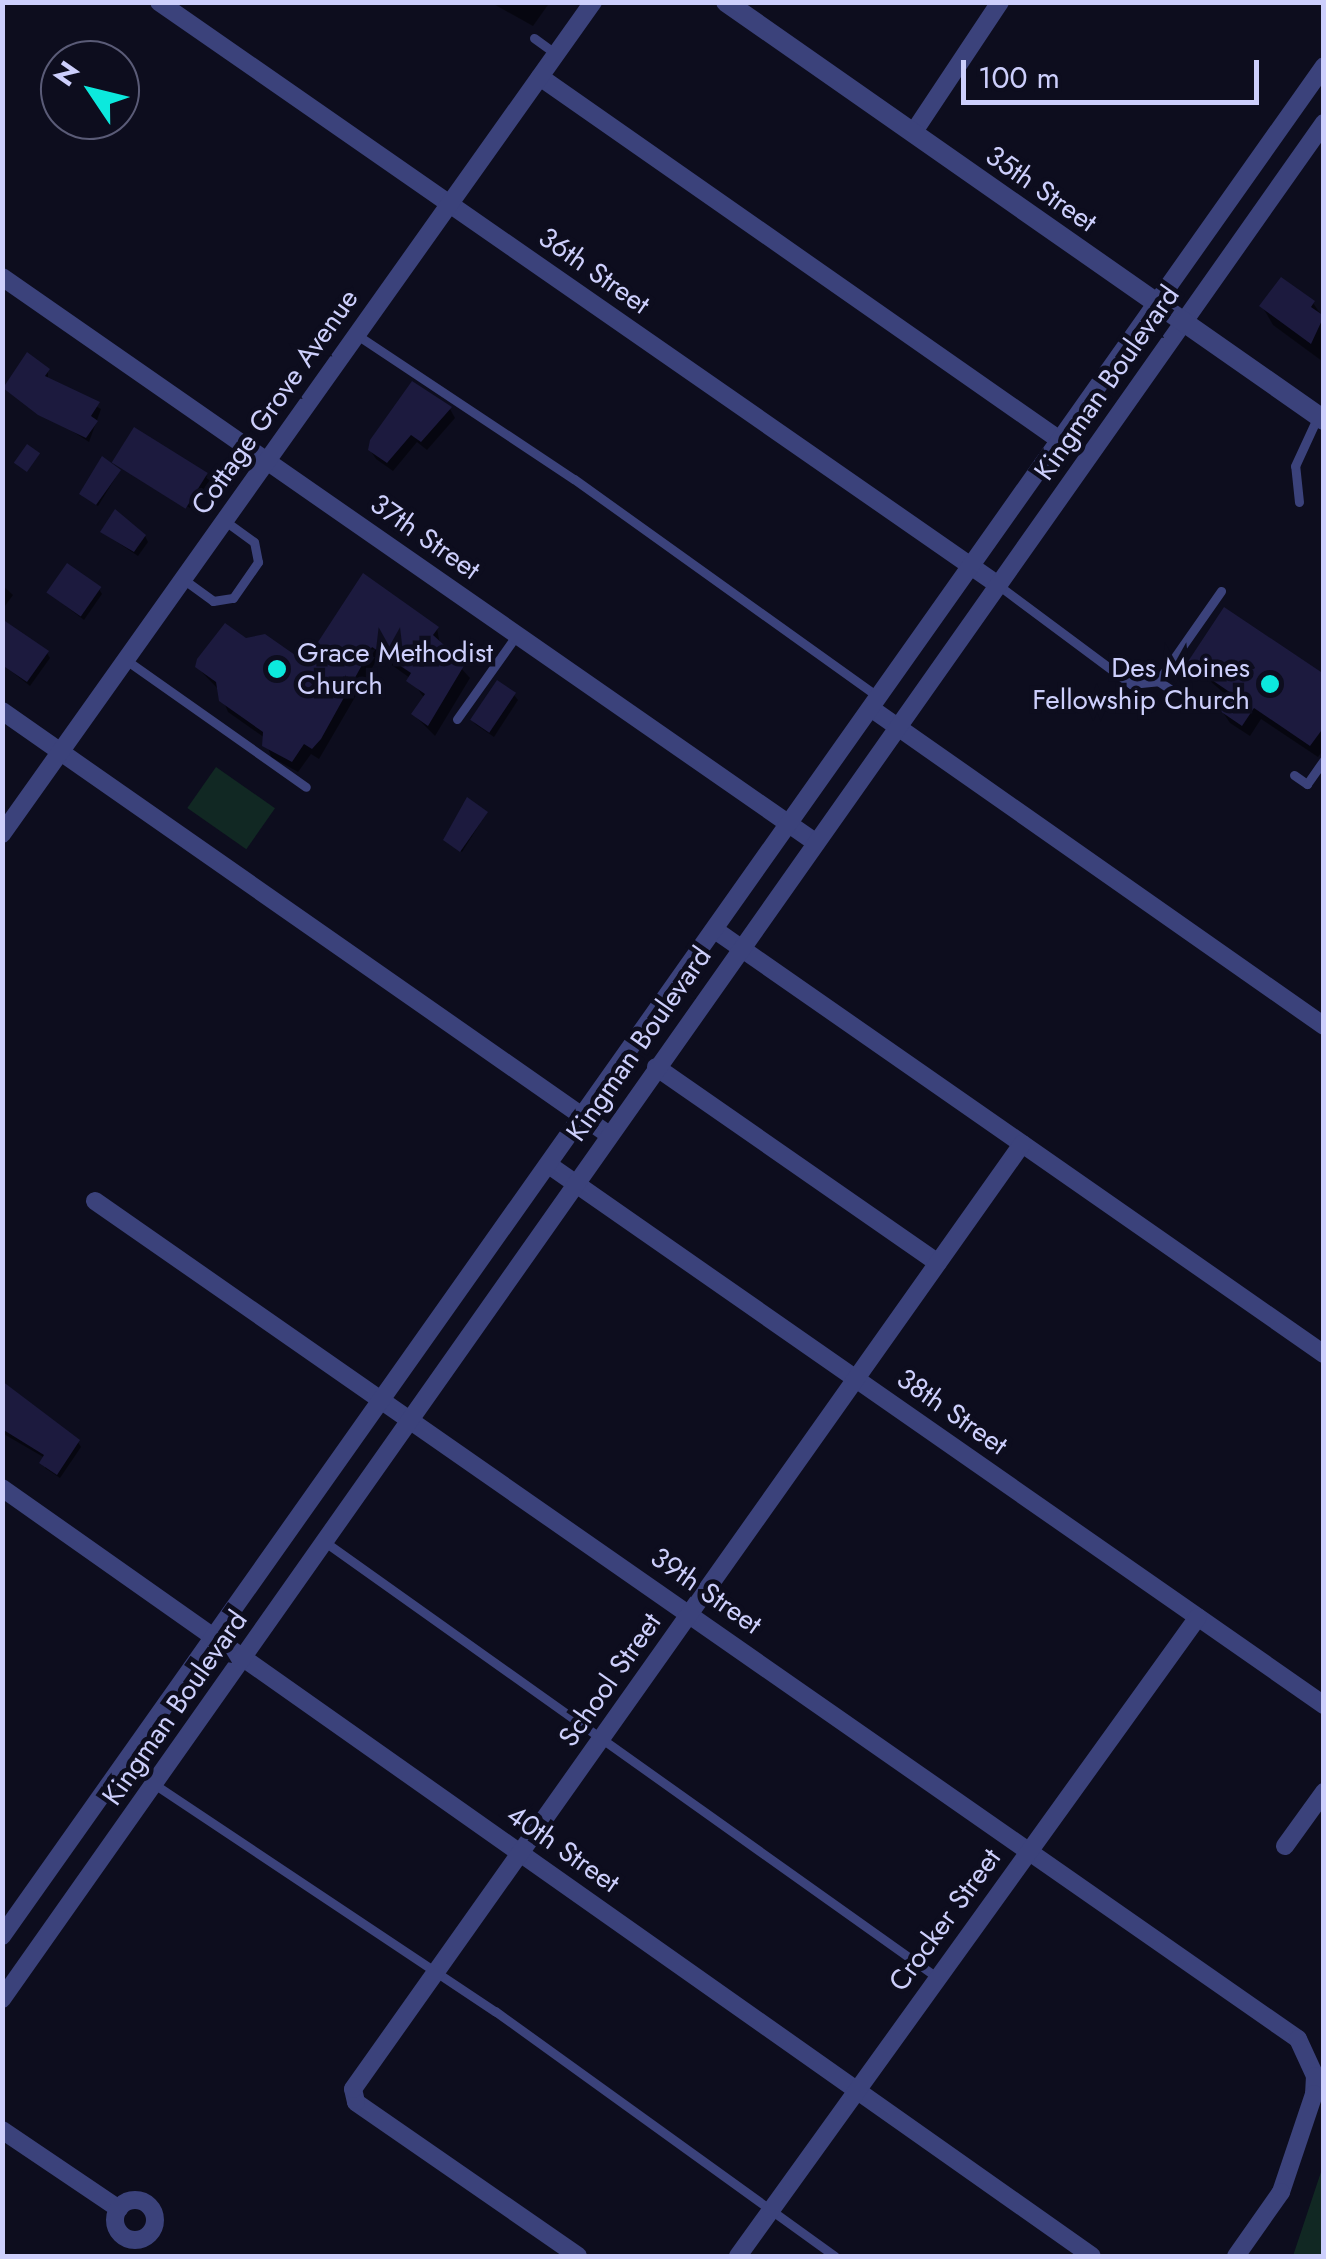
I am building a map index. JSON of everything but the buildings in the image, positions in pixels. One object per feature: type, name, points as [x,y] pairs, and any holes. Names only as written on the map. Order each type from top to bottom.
[{"type":"street","name":"36th Street","points":[[159,2],[998,585]]},
{"type":"street","name":"Cottage Grove Avenue","points":[[2,834],[593,2]]},
{"type":"street","name":"35th Street","points":[[726,2],[1321,418]]},
{"type":"street","points":[[913,133],[1000,2]]},
{"type":"street","name":"Kingman Boulevard","points":[[2,1936],[1324,66]]},
{"type":"street","points":[[540,77],[1061,440]]},
{"type":"street","name":"Kingman Boulevard","points":[[2,1999],[1324,122]]},
{"type":"street","name":"37th Street","points":[[2,277],[815,842]]},
{"type":"street","points":[[876,703],[897,726],[1324,1026]]},
{"type":"street","points":[[2,712],[608,1134]]},
{"type":"street","points":[[716,930],[1324,1354]]},
{"type":"street","points":[[656,1067],[938,1263]]},
{"type":"street","name":"School Street","points":[[578,2256],[356,2102],[354,2089],[1022,1144]]},
{"type":"street","name":"38th Street","points":[[549,1164],[1324,1704]]},
{"type":"street","name":"39th Street","points":[[95,1201],[1284,2028],[1309,2053],[1314,2094],[1286,2180],[1236,2256]]},
{"type":"street","name":"40th Street","points":[[2,1488],[1092,2256]]},
{"type":"street","name":"Crocker Street","points":[[738,2256],[1198,1617]]},
{"type":"street","points":[[1285,1846],[1324,1792]]},
{"type":"street","points":[[2,2130],[119,2208]]},
{"type":"lane","points":[[534,38],[556,54]]},
{"type":"lane","points":[[357,335],[574,478],[876,703]]},
{"type":"lane","points":[[1299,502],[1296,466],[1321,418]]},
{"type":"lane","points":[[183,580],[213,601],[233,598],[258,562],[254,542],[225,521]]},
{"type":"lane","points":[[998,585],[1131,684],[1158,680],[1170,689]]},
{"type":"lane","points":[[1158,680],[1220,591]]},
{"type":"lane","points":[[457,719],[517,635]]},
{"type":"lane","points":[[126,660],[306,787]]},
{"type":"lane","points":[[1294,776],[1306,784],[1324,760]]},
{"type":"lane","points":[[324,1542],[938,1978]]},
{"type":"lane","points":[[154,1784],[435,1974],[836,2256]]},
{"type":"green space","points":[[216,767],[275,808],[246,849],[187,808]]},
{"type":"green space","points":[[1323,2166],[1323,2256],[1293,2256]]},
{"type":"place","name":"Grace Methodist Church","points":[[277,669]]},
{"type":"place","name":"Des Moines Fellowship Church","points":[[1270,684]]}]
